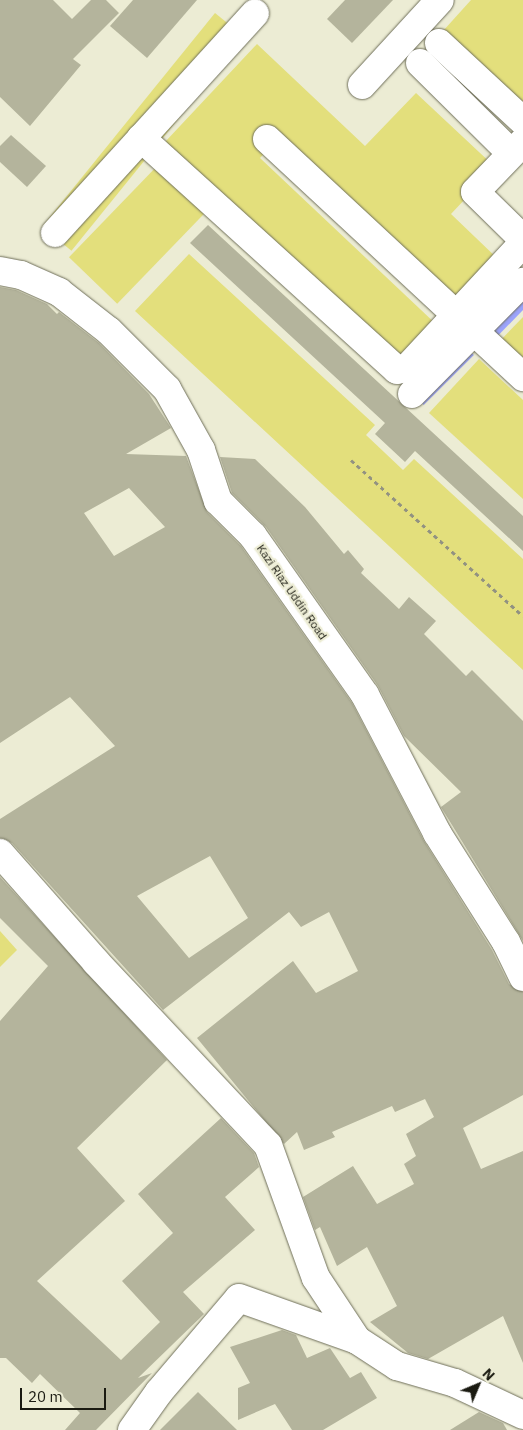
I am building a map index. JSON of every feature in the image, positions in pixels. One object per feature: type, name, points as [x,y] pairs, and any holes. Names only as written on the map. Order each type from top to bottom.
[{"type":"street","points":[[362,85],[440,0]]},
{"type":"street","points":[[55,233],[255,13]]},
{"type":"street","points":[[439,43],[523,121]]},
{"type":"street","points":[[420,63],[517,148],[475,192],[523,239]]},
{"type":"street","points":[[141,138],[389,366],[397,370],[407,368],[465,323],[523,282]]},
{"type":"street","points":[[267,139],[523,377]]},
{"type":"street","points":[[412,394],[523,243]]},
{"type":"street","name":"Kazi Riaz Uddin Road","points":[[0,271],[21,275],[59,292],[109,331],[166,389],[201,450],[218,501],[253,536],[365,695],[437,833],[506,942],[523,977]]},
{"type":"street","points":[[0,853],[96,962],[268,1145],[316,1278],[357,1340]]},
{"type":"street","points":[[132,1430],[159,1392],[239,1298],[357,1340],[396,1366],[455,1383],[523,1414]]},
{"type":"path","points":[[350,460],[523,616]]},
{"type":"shaded area","points":[[471,0],[523,0],[523,105],[443,31]]},
{"type":"shaded area","points":[[215,13],[245,37],[71,251],[42,227]]},
{"type":"shaded area","points":[[257,44],[365,146],[416,93],[495,167],[451,214],[499,260],[454,308],[277,140],[260,158],[438,326],[401,365],[165,142]]},
{"type":"shaded area","points":[[160,163],[208,210],[117,304],[69,257]]},
{"type":"shaded area","points":[[189,254],[375,425],[366,435],[403,470],[414,459],[523,559],[523,670],[135,311]]},
{"type":"shaded area","points":[[523,317],[523,373],[495,346]]},
{"type":"shaded area","points":[[479,359],[523,400],[523,499],[429,413]]},
{"type":"shaded area","points":[[0,931],[17,950],[0,967]]},
{"type":"water","points":[[523,288],[523,310],[487,347],[476,337]]},
{"type":"water","points":[[464,345],[474,355],[424,405],[414,395]]},
{"type":"building","points":[[0,0],[53,0],[72,19],[91,0],[106,0],[119,13],[73,59],[81,65],[30,126],[0,97]]},
{"type":"building","points":[[133,0],[197,0],[147,58],[110,26]]},
{"type":"building","points":[[345,0],[393,0],[352,43],[327,19]]},
{"type":"building","points":[[11,135],[46,166],[27,187],[0,162],[0,146]]},
{"type":"building","points":[[208,225],[523,516],[523,551],[415,451],[405,462],[375,434],[385,423],[190,243]]},
{"type":"building","points":[[0,287],[16,290],[47,304],[57,314],[59,312],[99,343],[149,394],[171,428],[126,454],[186,456],[207,512],[241,546],[352,703],[424,841],[492,950],[509,984],[523,992],[523,1095],[463,1128],[481,1169],[523,1151],[523,1363],[503,1316],[428,1359],[408,1353],[370,1322],[397,1306],[367,1247],[337,1266],[320,1227],[315,1230],[303,1197],[353,1166],[377,1204],[414,1184],[404,1164],[416,1156],[406,1134],[434,1117],[425,1099],[395,1112],[392,1106],[332,1132],[335,1137],[304,1150],[297,1132],[284,1144],[197,1038],[293,961],[316,993],[358,971],[329,912],[301,927],[289,912],[163,1010],[12,843],[0,838],[0,819],[115,746],[70,697],[0,743]],"holes":[[[129,488],[165,527],[114,556],[84,513]],[[210,856],[248,918],[189,958],[137,896]]]},
{"type":"building","points":[[220,457],[255,459],[305,507],[344,554],[348,550],[364,569],[361,573],[399,609],[409,597],[436,621],[424,634],[466,676],[472,670],[523,721],[523,941],[441,807],[461,792],[404,736],[378,686],[266,527],[232,493]]},
{"type":"building","points":[[0,877],[167,1060],[77,1148],[125,1201],[37,1281],[121,1360],[160,1322],[122,1281],[173,1233],[138,1194],[221,1118],[254,1153],[259,1167],[225,1197],[255,1230],[183,1292],[204,1314],[138,1378],[152,1373],[96,1430],[65,1430],[80,1413],[40,1374],[32,1383],[6,1358],[0,1358],[0,1021],[48,966],[0,918]]},
{"type":"building","points":[[282,1330],[296,1335],[307,1358],[330,1348],[350,1378],[361,1372],[377,1398],[323,1430],[292,1430],[275,1404],[238,1420],[238,1388],[250,1383],[230,1347]]},
{"type":"building","points":[[198,1392],[237,1430],[160,1430]]},
{"type":"building","points":[[479,1412],[503,1423],[507,1430],[450,1430]]}]
